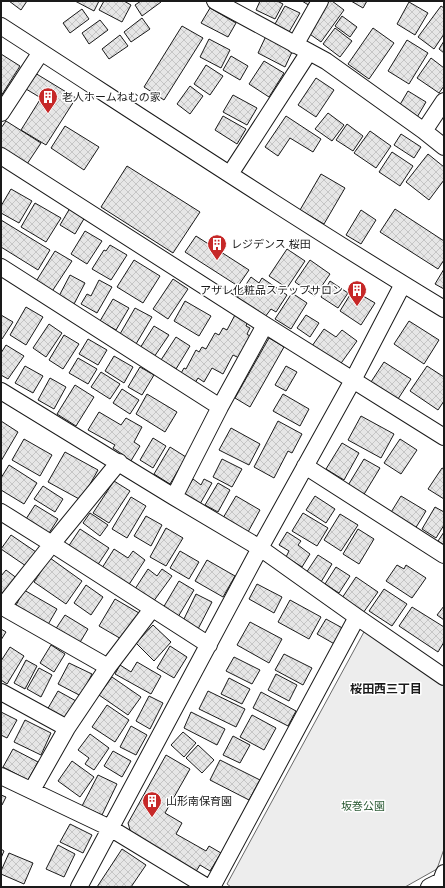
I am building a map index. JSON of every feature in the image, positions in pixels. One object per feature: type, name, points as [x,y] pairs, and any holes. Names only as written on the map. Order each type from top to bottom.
[{"type":"street","points":[[215,1],[326,61],[444,147]]},
{"type":"street","points":[[295,45],[320,1]]},
{"type":"street","points":[[1,26],[230,174],[444,309]]},
{"type":"street","points":[[1,113],[40,52]]},
{"type":"street","points":[[230,174],[309,52]]},
{"type":"street","points":[[424,131],[444,100]]},
{"type":"street","points":[[1,156],[353,380],[444,436]]},
{"type":"street","points":[[1,267],[220,407]]},
{"type":"street","points":[[79,887],[260,548],[353,380],[403,284]]},
{"type":"street","points":[[174,497],[220,407],[266,325]]},
{"type":"street","points":[[1,391],[260,548],[444,677]]},
{"type":"street","points":[[108,667],[2,607],[119,462]]},
{"type":"street","points":[[306,466],[444,555]]},
{"type":"street","points":[[1,512],[209,645]]},
{"type":"street","points":[[32,790],[67,728],[108,667],[152,609]]},
{"type":"street","points":[[212,887],[357,617]]},
{"type":"street","points":[[1,692],[67,728]]},
{"type":"street","points":[[1,776],[110,828],[207,887]]},
{"type":"shaded area","name":"坂巻公園","points":[[365,630],[444,685],[444,849],[437,869],[405,887],[231,887],[227,884]]},
{"type":"building","points":[[9,1],[27,1],[21,10]]},
{"type":"building","points":[[75,1],[99,1],[94,11]]},
{"type":"building","points":[[104,1],[124,1],[131,5],[122,22],[99,10]]},
{"type":"building","points":[[141,1],[161,2],[142,16],[135,5]]},
{"type":"building","points":[[260,1],[277,1],[283,4],[275,19],[256,10]]},
{"type":"building","points":[[302,1],[312,1],[310,6]]},
{"type":"building","points":[[329,1],[332,1],[344,10],[321,42],[307,32]]},
{"type":"building","points":[[351,1],[367,1],[363,8]]},
{"type":"building","points":[[409,2],[428,13],[415,35],[397,24]]},
{"type":"building","points":[[285,6],[300,13],[289,32],[275,24]]},
{"type":"building","points":[[441,6],[444,8],[444,34],[434,49],[418,37]]},
{"type":"building","points":[[210,8],[236,23],[228,37],[201,23]]},
{"type":"building","points":[[82,9],[89,19],[70,33],[63,23]]},
{"type":"building","points":[[342,16],[357,27],[350,37],[335,26]]},
{"type":"building","points":[[142,18],[150,29],[131,42],[124,32]]},
{"type":"building","points":[[100,20],[108,30],[89,44],[82,33]]},
{"type":"building","points":[[182,26],[203,38],[164,100],[144,87]]},
{"type":"building","points":[[335,28],[352,41],[340,57],[323,44]]},
{"type":"building","points":[[373,28],[394,43],[369,79],[348,64]]},
{"type":"building","points":[[120,35],[128,46],[109,59],[102,49]]},
{"type":"building","points":[[266,36],[293,50],[285,67],[258,53]]},
{"type":"building","points":[[209,39],[230,50],[221,68],[200,57]]},
{"type":"building","points":[[407,40],[428,53],[409,84],[388,71]]},
{"type":"building","points":[[444,41],[444,53],[439,49]]},
{"type":"building","points":[[1,54],[20,66],[1,96]]},
{"type":"building","points":[[231,56],[248,66],[240,80],[223,70]]},
{"type":"building","points":[[431,58],[444,68],[444,86],[439,93],[417,78]]},
{"type":"building","points":[[264,61],[284,73],[269,97],[249,84]]},
{"type":"building","points":[[206,65],[223,76],[210,95],[194,84]]},
{"type":"building","name":"老人ホームねむの家","points":[[35,73],[76,98],[46,145],[21,130],[41,98],[26,89]]},
{"type":"building","points":[[316,78],[334,90],[316,117],[298,105]]},
{"type":"building","points":[[190,86],[203,96],[190,114],[177,104]]},
{"type":"building","points":[[408,91],[426,102],[416,119],[398,108]]},
{"type":"building","points":[[233,95],[257,108],[247,125],[223,112]]},
{"type":"building","points":[[328,113],[344,125],[332,141],[315,129]]},
{"type":"building","points":[[223,116],[246,129],[237,144],[215,130]]},
{"type":"building","points":[[286,116],[321,139],[313,152],[290,138],[278,156],[265,147]]},
{"type":"building","points":[[6,121],[41,143],[25,167],[1,151],[1,128]]},
{"type":"building","points":[[347,124],[363,136],[353,151],[336,140]]},
{"type":"building","points":[[65,126],[99,147],[84,170],[51,148]]},
{"type":"building","points":[[370,131],[391,146],[376,168],[354,153]]},
{"type":"building","points":[[401,134],[421,147],[414,158],[394,145]]},
{"type":"building","points":[[392,152],[413,166],[400,186],[379,172]]},
{"type":"building","points":[[428,154],[444,167],[444,180],[429,200],[406,182]]},
{"type":"building","points":[[127,166],[200,212],[173,253],[101,207]]},
{"type":"building","points":[[321,174],[345,188],[324,224],[300,210]]},
{"type":"building","points":[[11,189],[32,201],[19,223],[1,213],[1,206]]},
{"type":"building","points":[[35,203],[61,218],[46,242],[21,227]]},
{"type":"building","points":[[70,208],[85,217],[75,234],[60,225]]},
{"type":"building","points":[[395,209],[444,241],[444,260],[438,269],[380,232]]},
{"type":"building","points":[[361,210],[376,220],[361,244],[346,235]]},
{"type":"building","points":[[1,220],[50,250],[38,270],[1,247]]},
{"type":"building","points":[[85,231],[102,241],[87,264],[71,254]]},
{"type":"building","name":"レジデンス 桜田","points":[[196,236],[249,270],[238,286],[185,252]]},
{"type":"building","points":[[110,245],[127,255],[111,280],[92,269],[104,250],[106,251]]},
{"type":"building","points":[[287,249],[305,261],[287,288],[269,276]]},
{"type":"building","points":[[55,251],[72,261],[51,293],[35,283]]},
{"type":"building","points":[[134,260],[160,276],[143,303],[117,287]]},
{"type":"building","points":[[310,260],[330,274],[315,296],[295,282]]},
{"type":"building","points":[[444,269],[444,289],[435,284]]},
{"type":"building","points":[[70,275],[85,283],[73,306],[58,298]]},
{"type":"building","points":[[251,277],[259,283],[262,278],[287,295],[276,312],[271,309],[265,317],[237,298]]},
{"type":"building","points":[[173,279],[188,289],[168,319],[153,309]]},
{"type":"building","points":[[99,280],[112,287],[97,313],[81,304],[87,294],[91,296]]},
{"type":"building","points":[[330,281],[348,293],[338,308],[321,297]]},
{"type":"building","name":"アザレ化粧品ステップサロン","points":[[353,290],[375,303],[361,325],[340,311]]},
{"type":"building","points":[[292,293],[307,303],[291,329],[275,319]]},
{"type":"building","points":[[113,299],[129,308],[116,330],[100,321]]},
{"type":"building","points":[[185,301],[211,316],[199,336],[174,321]]},
{"type":"building","points":[[26,307],[43,317],[26,345],[10,335]]},
{"type":"building","points":[[135,308],[152,317],[136,344],[120,334]]},
{"type":"building","points":[[236,313],[248,321],[246,326],[250,328],[247,334],[251,337],[239,358],[233,355],[223,374],[212,368],[204,382],[198,378],[195,383],[180,375],[184,368],[186,369],[196,350],[199,352],[202,347],[206,349],[215,333],[219,335],[223,328],[227,330]]},
{"type":"building","points":[[1,315],[13,322],[2,339],[1,339]]},
{"type":"building","points":[[306,315],[319,323],[310,337],[297,328]]},
{"type":"building","points":[[409,321],[439,340],[424,364],[394,344]]},
{"type":"building","points":[[49,324],[62,333],[46,357],[33,348]]},
{"type":"building","points":[[154,326],[169,335],[154,357],[140,348]]},
{"type":"building","points":[[324,329],[336,337],[342,330],[357,341],[339,366],[312,346]]},
{"type":"building","points":[[64,335],[79,344],[63,369],[49,360]]},
{"type":"building","points":[[176,337],[190,346],[176,369],[161,360]]},
{"type":"building","points":[[269,338],[284,347],[250,407],[235,398]]},
{"type":"building","points":[[88,339],[107,350],[98,365],[79,354]]},
{"type":"building","points":[[6,345],[24,356],[8,379],[1,375],[1,353]]},
{"type":"building","points":[[114,356],[133,367],[124,383],[105,371]]},
{"type":"building","points":[[78,358],[97,369],[88,384],[69,373]]},
{"type":"building","points":[[384,362],[411,379],[398,399],[371,382]]},
{"type":"building","points":[[25,366],[43,376],[33,393],[15,383]]},
{"type":"building","points":[[286,366],[297,372],[286,391],[275,385]]},
{"type":"building","points":[[427,366],[444,377],[444,401],[438,410],[410,391]]},
{"type":"building","points":[[140,367],[154,375],[142,395],[128,387]]},
{"type":"building","points":[[101,372],[120,384],[110,399],[91,387]]},
{"type":"building","points":[[50,378],[66,387],[54,409],[38,400]]},
{"type":"building","points":[[75,385],[94,397],[76,426],[57,414]]},
{"type":"building","points":[[122,389],[139,400],[130,414],[113,403]]},
{"type":"building","points":[[147,394],[177,412],[165,432],[136,414]]},
{"type":"building","points":[[283,394],[309,409],[300,426],[273,411]]},
{"type":"building","points":[[99,412],[121,425],[126,418],[142,427],[134,442],[140,446],[129,464],[119,458],[122,454],[113,448],[115,445],[88,430]]},
{"type":"building","points":[[361,416],[394,434],[381,458],[348,440]]},
{"type":"building","points":[[1,421],[18,432],[1,461]]},
{"type":"building","points":[[278,421],[302,434],[292,453],[288,451],[274,478],[254,467]]},
{"type":"building","points":[[231,428],[260,444],[249,465],[219,450]]},
{"type":"building","points":[[153,438],[166,446],[153,468],[140,460]]},
{"type":"building","points":[[24,439],[52,455],[40,476],[12,460]]},
{"type":"building","points":[[400,439],[417,450],[401,474],[384,463]]},
{"type":"building","points":[[342,443],[359,453],[344,480],[326,469]]},
{"type":"building","points":[[170,447],[186,457],[170,484],[154,474]]},
{"type":"building","points":[[65,452],[98,470],[81,500],[48,482]]},
{"type":"building","points":[[222,459],[242,469],[232,487],[213,477]]},
{"type":"building","points":[[364,459],[380,468],[363,496],[347,487]]},
{"type":"building","points":[[9,465],[37,483],[24,504],[1,490],[1,478]]},
{"type":"building","points":[[442,468],[444,469],[444,499],[428,489]]},
{"type":"building","points":[[193,479],[201,485],[204,479],[212,483],[200,504],[184,494]]},
{"type":"building","points":[[114,481],[130,491],[109,523],[93,513]]},
{"type":"building","points":[[218,483],[230,490],[218,512],[205,505]]},
{"type":"building","points":[[43,486],[63,499],[55,512],[34,499]]},
{"type":"building","points":[[236,496],[260,510],[248,532],[223,518]]},
{"type":"building","points":[[315,496],[335,509],[326,523],[306,510]]},
{"type":"building","points":[[401,496],[426,511],[415,529],[390,514]]},
{"type":"building","points":[[131,497],[146,506],[127,538],[112,529]]},
{"type":"building","points":[[35,505],[58,519],[49,533],[26,519]]},
{"type":"building","points":[[435,507],[444,512],[444,525],[436,538],[422,529]]},
{"type":"building","points":[[90,513],[108,525],[100,536],[83,523]]},
{"type":"building","points":[[303,513],[328,528],[317,546],[292,531]]},
{"type":"building","points":[[340,514],[358,525],[341,551],[324,540]]},
{"type":"building","points":[[146,516],[162,525],[151,546],[134,536]]},
{"type":"building","points":[[166,528],[183,538],[166,566],[150,557]]},
{"type":"building","points":[[80,529],[109,548],[97,566],[68,547]]},
{"type":"building","points":[[358,529],[374,539],[359,564],[343,554]]},
{"type":"building","points":[[287,532],[301,541],[298,545],[310,554],[302,567],[286,557],[289,551],[279,545]]},
{"type":"building","points":[[444,532],[444,545],[438,541]]},
{"type":"building","points":[[11,535],[36,552],[26,566],[1,549]]},
{"type":"building","points":[[114,549],[128,558],[133,551],[145,560],[128,586],[102,568]]},
{"type":"building","points":[[180,551],[199,562],[189,579],[170,568]]},
{"type":"building","points":[[318,555],[332,564],[321,582],[306,573]]},
{"type":"building","points":[[50,558],[82,581],[66,604],[34,582]]},
{"type":"building","points":[[207,560],[235,576],[223,597],[195,581]]},
{"type":"building","points":[[397,565],[404,569],[406,565],[426,578],[412,598],[386,581]]},
{"type":"building","points":[[336,567],[350,576],[339,593],[325,584]]},
{"type":"building","points":[[148,569],[157,576],[162,569],[172,576],[153,602],[135,589]]},
{"type":"building","points":[[6,570],[18,579],[1,602],[1,576]]},
{"type":"building","points":[[356,577],[378,592],[363,613],[342,598]]},
{"type":"building","points":[[179,581],[194,590],[178,617],[163,608]]},
{"type":"building","points":[[257,584],[282,597],[274,613],[249,599]]},
{"type":"building","points":[[86,585],[103,597],[91,615],[74,603]]},
{"type":"building","points":[[384,589],[407,604],[392,626],[369,611]]},
{"type":"building","points":[[24,590],[57,609],[46,628],[14,609]]},
{"type":"building","points":[[196,594],[212,602],[198,629],[183,621]]},
{"type":"building","points":[[115,599],[139,613],[123,640],[99,626]]},
{"type":"building","points":[[290,600],[321,617],[309,639],[278,622]]},
{"type":"building","points":[[444,606],[444,620],[437,615]]},
{"type":"building","points":[[412,607],[444,627],[444,642],[438,652],[399,626]]},
{"type":"building","points":[[65,615],[88,629],[79,644],[55,630]]},
{"type":"building","points":[[326,619],[346,630],[338,646],[317,634]]},
{"type":"building","points":[[250,622],[282,639],[269,663],[237,645]]},
{"type":"building","points":[[153,625],[171,642],[154,661],[136,643]]},
{"type":"building","points":[[1,629],[6,632],[1,640]]},
{"type":"building","points":[[51,645],[65,654],[54,672],[40,663]]},
{"type":"building","points":[[170,646],[187,657],[174,678],[157,668]]},
{"type":"building","points":[[10,647],[24,656],[7,684],[1,680],[1,661]]},
{"type":"building","points":[[284,654],[312,668],[303,685],[275,670]]},
{"type":"building","points":[[234,657],[260,670],[252,684],[226,671]]},
{"type":"building","points":[[26,660],[37,666],[25,689],[14,683]]},
{"type":"building","points":[[137,662],[161,676],[151,694],[115,674],[120,665],[131,672]]},
{"type":"building","points":[[69,663],[92,674],[81,696],[58,684]]},
{"type":"building","points":[[39,668],[52,675],[41,697],[27,689]]},
{"type":"building","points":[[276,674],[297,685],[289,701],[268,690]]},
{"type":"building","points":[[112,677],[141,697],[128,715],[99,695]]},
{"type":"building","points":[[229,678],[250,689],[242,704],[221,694]]},
{"type":"building","points":[[58,691],[76,701],[66,720],[47,710]]},
{"type":"building","points":[[208,691],[245,709],[236,727],[199,709]]},
{"type":"building","points":[[261,692],[296,711],[288,726],[253,708]]},
{"type":"building","points":[[149,696],[163,703],[150,729],[136,721]]},
{"type":"building","points":[[107,705],[129,720],[115,742],[92,727]]},
{"type":"building","points":[[1,712],[17,720],[7,738],[1,735]]},
{"type":"building","points":[[191,712],[225,729],[217,745],[184,728]]},
{"type":"building","points":[[252,715],[276,728],[264,750],[240,737]]},
{"type":"building","points":[[25,720],[51,733],[41,755],[14,742]]},
{"type":"building","points":[[131,726],[147,735],[136,755],[120,747]]},
{"type":"building","points":[[183,732],[196,743],[184,757],[171,745]]},
{"type":"building","points":[[90,734],[109,748],[94,770],[85,764],[89,758],[78,750]]},
{"type":"building","points":[[233,736],[250,745],[240,763],[223,755]]},
{"type":"building","points":[[198,745],[214,760],[202,773],[186,758]]},
{"type":"building","points":[[13,749],[38,762],[28,780],[3,767]]},
{"type":"building","points":[[113,751],[131,761],[122,777],[104,766]]},
{"type":"building","name":"山形南保育園","points":[[166,755],[190,769],[165,813],[182,823],[176,834],[206,851],[209,846],[221,853],[210,871],[200,865],[195,873],[132,837],[128,823]]},
{"type":"building","points":[[220,760],[260,780],[249,800],[210,780]]},
{"type":"building","points":[[72,761],[94,777],[80,797],[58,781]]},
{"type":"building","points":[[98,775],[117,784],[102,815],[82,806]]},
{"type":"building","points":[[1,795],[6,797],[2,805],[1,804]]},
{"type":"building","points":[[70,824],[92,835],[83,853],[60,842]]},
{"type":"building","points":[[58,845],[75,854],[64,877],[46,869]]},
{"type":"building","points":[[1,849],[4,851],[1,858]]},
{"type":"building","points":[[122,849],[146,865],[131,887],[97,887]]},
{"type":"building","points":[[9,853],[33,863],[24,884],[1,874]]},
{"type":"place","name":"老人ホームねむの家","points":[[48,114]]},
{"type":"place","name":"レジデンス 桜田","points":[[217,261]]},
{"type":"place","name":"アザレ化粧品ステップサロン","points":[[357,307]]},
{"type":"place","name":"山形南保育園","points":[[152,818]]},
{"type":"district","name":"桜田西三丁目","points":[[386,689]]}]
